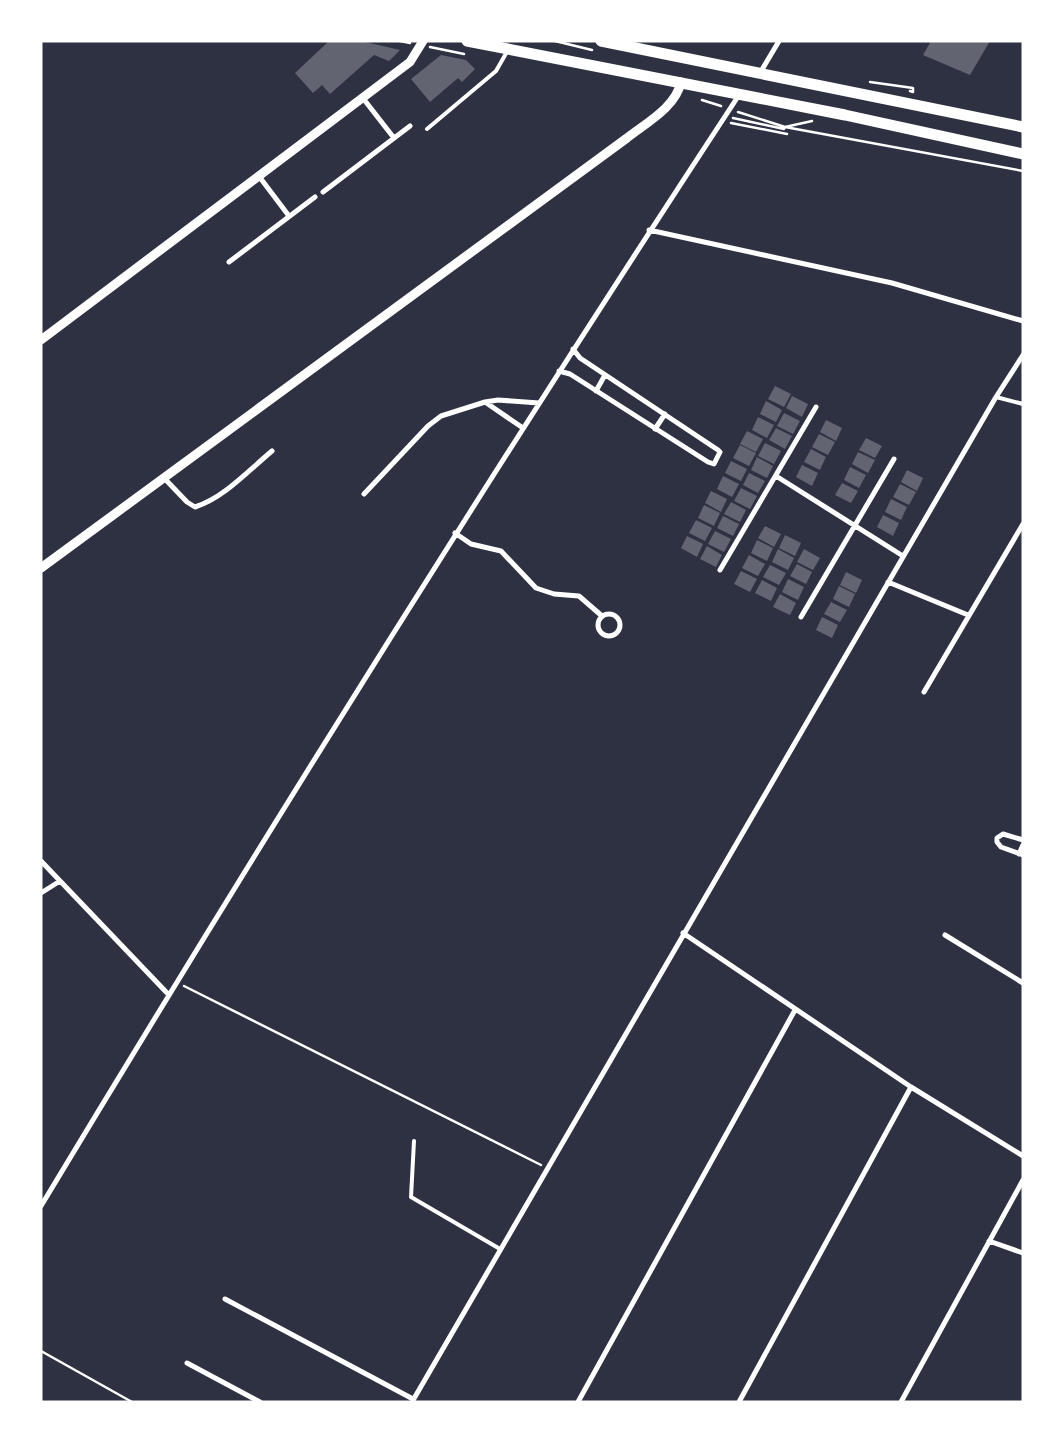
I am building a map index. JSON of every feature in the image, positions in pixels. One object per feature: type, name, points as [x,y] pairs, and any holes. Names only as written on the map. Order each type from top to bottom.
[{"type":"highway","points":[[467,41],[680,88],[739,95],[845,114],[1023,154]]},
{"type":"highway","points":[[600,41],[1023,127]]},
{"type":"street","points":[[760,74],[779,41]]},
{"type":"street","points":[[41,340],[410,62],[423,44]]},
{"type":"street","points":[[41,568],[627,138],[663,110],[680,88]]},
{"type":"street","points":[[41,1206],[176,982],[455,533],[649,230],[739,95]]},
{"type":"street","points":[[362,97],[394,138]]},
{"type":"street","points":[[323,192],[410,126]]},
{"type":"street","points":[[258,175],[289,216]]},
{"type":"street","points":[[229,262],[315,197]]},
{"type":"street","points":[[649,230],[892,282],[1023,322]]},
{"type":"street","points":[[559,371],[570,374],[708,462],[714,464],[718,460],[720,452],[718,450],[580,358],[573,350]]},
{"type":"street","points":[[226,1299],[413,1400],[996,396],[1023,356]]},
{"type":"street","points":[[596,391],[605,375]]},
{"type":"street","points":[[364,494],[428,426],[441,416],[485,402],[498,400],[539,402]]},
{"type":"street","points":[[485,402],[523,428]]},
{"type":"street","points":[[720,570],[816,407]]},
{"type":"street","points":[[655,429],[665,414]]},
{"type":"street","points":[[164,478],[187,502],[195,507],[217,496],[272,451]]},
{"type":"street","points":[[801,617],[894,459]]},
{"type":"street","points":[[776,476],[904,556]]},
{"type":"street","points":[[924,692],[1023,524]]},
{"type":"street","points":[[455,533],[471,544],[501,551],[536,588],[554,594],[579,596],[602,616]]},
{"type":"street","points":[[888,582],[968,615]]},
{"type":"street","points":[[609,614],[619,619],[620,626],[617,633],[610,636],[602,634],[598,627],[602,616],[609,614]]},
{"type":"street","points":[[1023,840],[1007,834],[1000,835],[997,838],[997,842],[1001,847],[1021,854],[1023,845]]},
{"type":"street","points":[[41,861],[169,995]]},
{"type":"street","points":[[41,893],[60,881]]},
{"type":"street","points":[[683,933],[911,1087],[1023,1156]]},
{"type":"street","points":[[945,935],[1023,983]]},
{"type":"street","points":[[578,1402],[795,1010]]},
{"type":"street","points":[[739,1402],[911,1087]]},
{"type":"street","points":[[901,1402],[1023,1180]]},
{"type":"street","points":[[989,1241],[1023,1253]]},
{"type":"street","points":[[187,1363],[260,1402]]},
{"type":"lane","points":[[427,129],[496,71],[508,50]]},
{"type":"lane","points":[[996,396],[1023,404]]},
{"type":"lane","points":[[414,1141],[411,1197],[500,1250]]},
{"type":"path","points":[[400,41],[467,54]]},
{"type":"path","points":[[680,88],[730,109],[785,127],[1023,171]]},
{"type":"path","points":[[785,127],[784,129],[733,118],[731,125],[787,134]]},
{"type":"path","points":[[176,982],[548,1168]]},
{"type":"path","points":[[41,1351],[132,1402]]},
{"type":"building","points":[[329,41],[361,41],[400,50],[389,61],[374,55],[330,94],[322,85],[313,93],[295,73]]},
{"type":"building","points":[[931,41],[990,41],[970,75],[923,55]]},
{"type":"building","points":[[441,55],[466,60],[475,69],[462,82],[458,78],[430,102],[411,79]]},
{"type":"building","points":[[775,386],[791,394],[784,407],[768,399]]},
{"type":"building","points":[[792,396],[808,404],[802,417],[786,408]]},
{"type":"building","points":[[766,401],[782,410],[776,422],[760,414]]},
{"type":"building","points":[[784,413],[800,421],[793,434],[777,426]]},
{"type":"building","points":[[758,417],[774,425],[767,438],[752,430]]},
{"type":"building","points":[[826,420],[842,428],[836,441],[820,432]]},
{"type":"building","points":[[776,428],[792,436],[785,449],[769,440]]},
{"type":"building","points":[[747,431],[763,439],[756,452],[740,444]]},
{"type":"building","points":[[819,434],[835,442],[828,455],[812,447]]},
{"type":"building","points":[[866,438],[882,446],[875,458],[859,450]]},
{"type":"building","points":[[765,443],[781,451],[774,464],[758,456]]},
{"type":"building","points":[[740,445],[756,453],[749,466],[733,458]]},
{"type":"building","points":[[811,449],[826,457],[820,470],[804,462]]},
{"type":"building","points":[[858,452],[875,460],[868,473],[852,464]]},
{"type":"building","points":[[757,457],[773,466],[767,478],[751,470]]},
{"type":"building","points":[[731,461],[747,469],[741,481],[725,473]]},
{"type":"building","points":[[802,465],[818,473],[812,486],[796,477]]},
{"type":"building","points":[[850,467],[866,475],[859,488],[844,480]]},
{"type":"building","points":[[907,470],[923,478],[917,491],[901,482]]},
{"type":"building","points":[[749,473],[765,481],[758,493],[743,485]]},
{"type":"building","points":[[723,476],[739,484],[732,497],[717,489]]},
{"type":"building","points":[[842,483],[858,491],[851,503],[835,495]]},
{"type":"building","points":[[900,484],[916,492],[909,505],[893,497]]},
{"type":"building","points":[[741,488],[757,496],[750,509],[734,501]]},
{"type":"building","points":[[711,491],[727,499],[721,512],[705,503]]},
{"type":"building","points":[[891,499],[907,507],[901,520],[885,512]]},
{"type":"building","points":[[731,502],[746,510],[740,522],[724,514]]},
{"type":"building","points":[[704,505],[720,513],[714,526],[698,518]]},
{"type":"building","points":[[883,515],[899,523],[893,536],[877,527]]},
{"type":"building","points":[[723,516],[739,524],[733,536],[717,528]]},
{"type":"building","points":[[696,520],[712,528],[705,541],[689,533]]},
{"type":"building","points":[[765,526],[781,534],[774,547],[758,538]]},
{"type":"building","points":[[715,531],[731,539],[724,552],[708,544]]},
{"type":"building","points":[[785,535],[801,543],[795,556],[779,548]]},
{"type":"building","points":[[687,536],[703,544],[697,557],[681,548]]},
{"type":"building","points":[[757,540],[773,548],[767,561],[751,553]]},
{"type":"building","points":[[707,546],[722,555],[716,567],[700,559]]},
{"type":"building","points":[[778,549],[794,558],[788,570],[772,562]]},
{"type":"building","points":[[804,549],[820,558],[813,570],[797,562]]},
{"type":"building","points":[[749,555],[765,564],[758,576],[742,568]]},
{"type":"building","points":[[797,564],[812,572],[806,584],[790,576]]},
{"type":"building","points":[[770,565],[786,573],[779,585],[763,577]]},
{"type":"building","points":[[741,571],[757,579],[750,592],[734,584]]},
{"type":"building","points":[[846,572],[862,580],[856,593],[840,585]]},
{"type":"building","points":[[788,579],[804,587],[798,600],[782,592]]},
{"type":"building","points":[[762,580],[777,588],[771,601],[755,593]]},
{"type":"building","points":[[839,586],[855,594],[849,607],[833,599]]},
{"type":"building","points":[[780,594],[796,603],[790,615],[773,607]]},
{"type":"building","points":[[831,602],[847,610],[840,622],[824,614]]},
{"type":"building","points":[[822,617],[838,625],[832,638],[816,630]]}]
